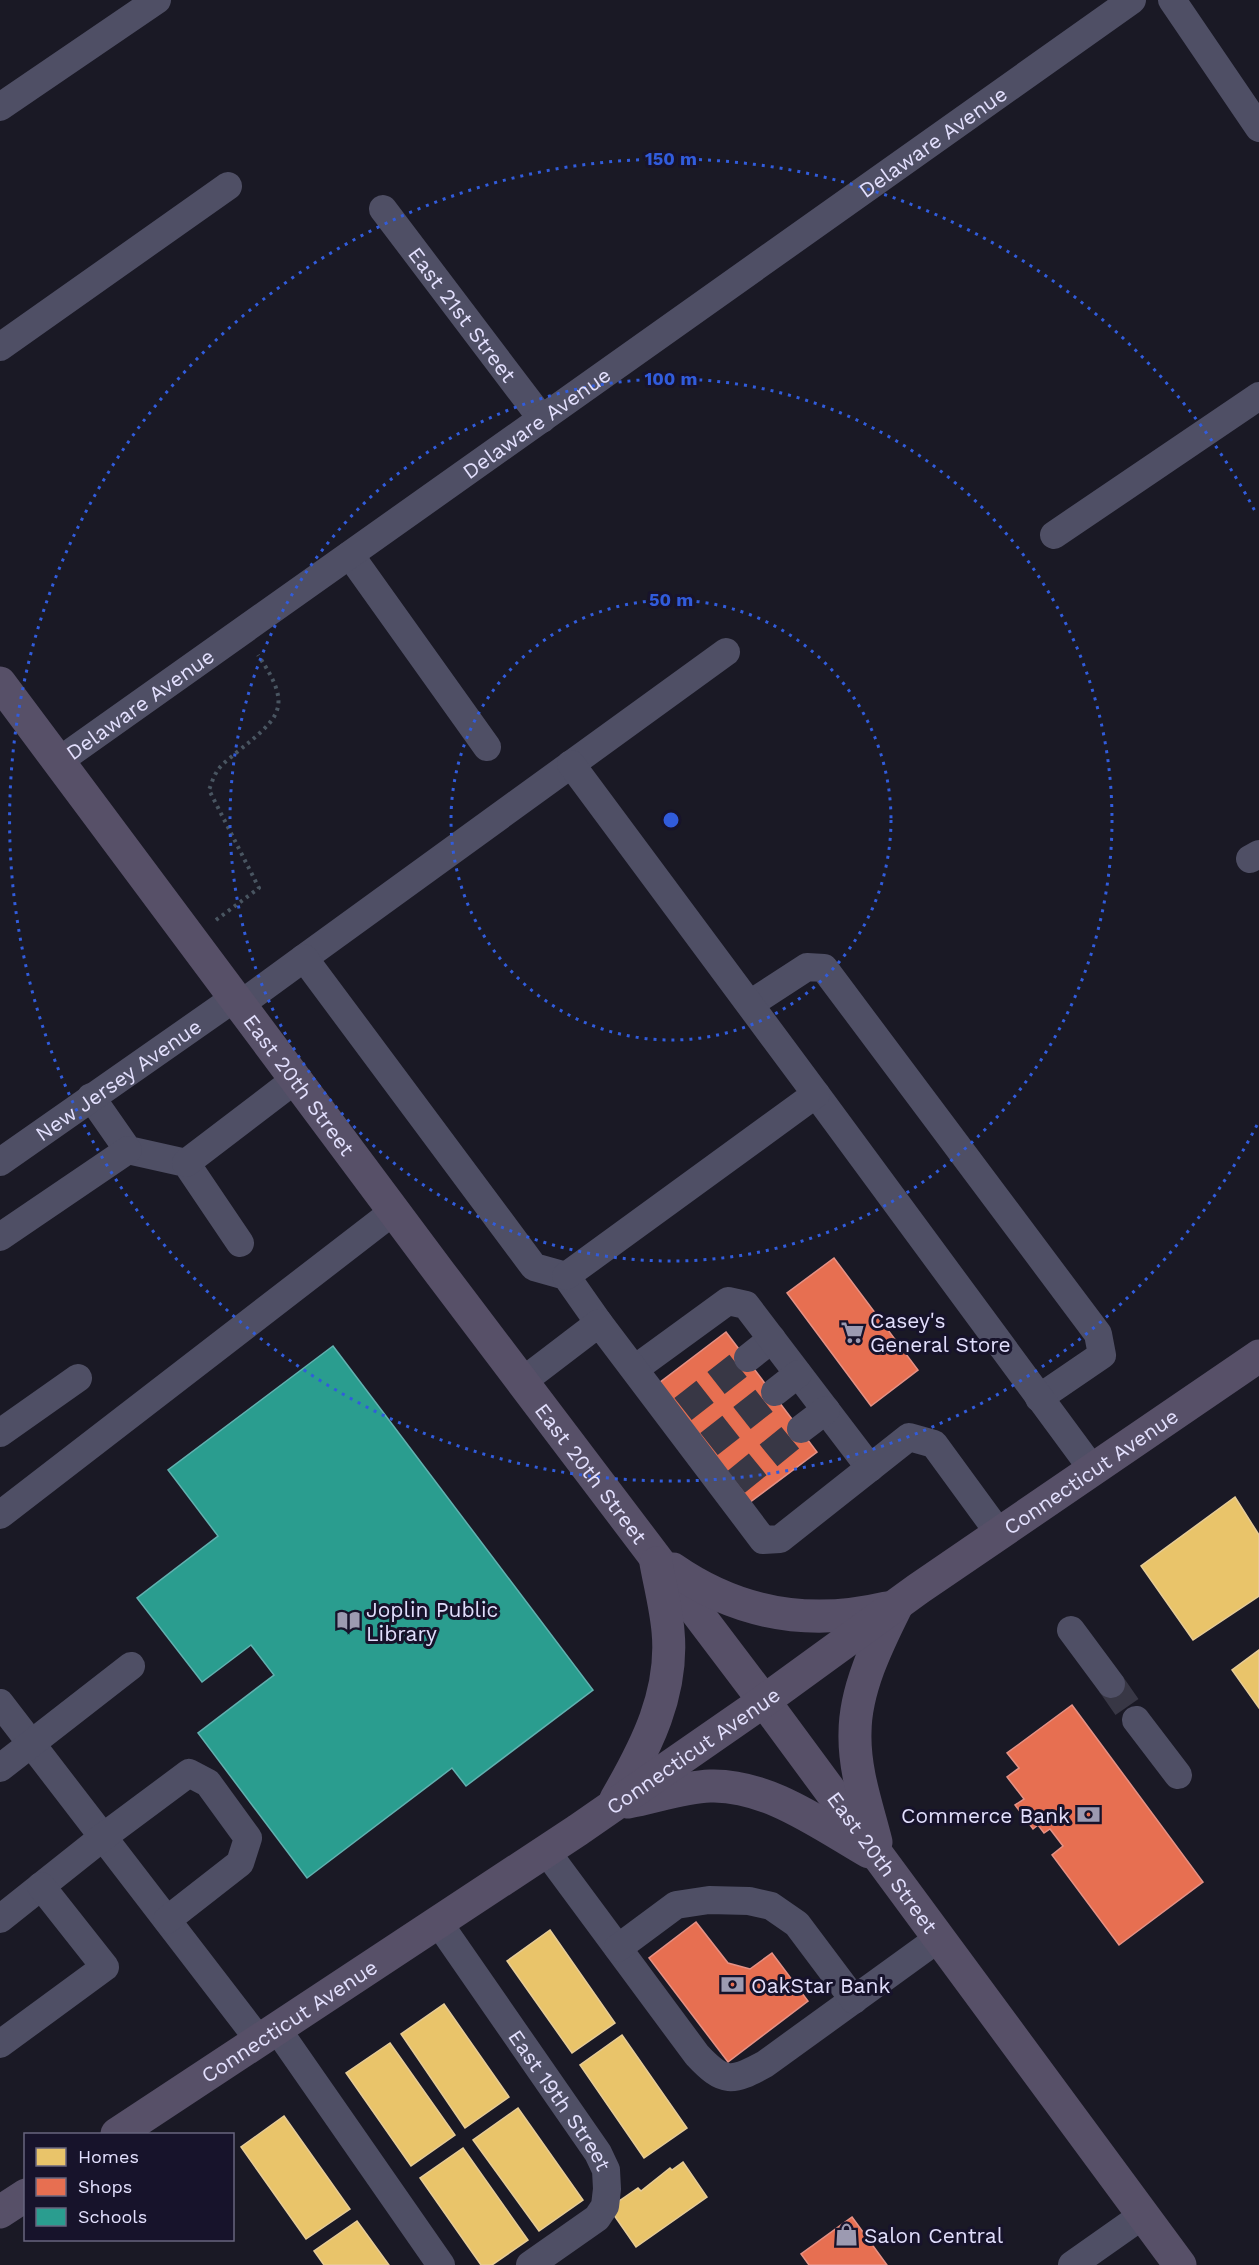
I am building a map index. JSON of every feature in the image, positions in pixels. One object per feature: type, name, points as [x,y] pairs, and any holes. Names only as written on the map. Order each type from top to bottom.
[{"type":"main road","name":"East 20th Street","points":[[0,683],[394,1211],[764,1701],[1180,2265]]},
{"type":"main road","name":"Connecticut Avenue","points":[[119,2133],[546,1851],[764,1701],[999,1533],[1259,1356]]},
{"type":"main road","points":[[654,1556],[712,1593],[748,1606],[800,1616],[830,1617],[856,1615],[897,1605]]},
{"type":"main road","points":[[612,1806],[638,1762],[651,1734],[668,1674],[668,1630],[654,1556]]},
{"type":"main road","points":[[881,1859],[858,1773],[855,1731],[865,1679],[879,1641],[897,1605]]},
{"type":"main road","points":[[612,1806],[710,1786],[754,1793],[807,1816],[881,1859]]},
{"type":"main road","points":[[0,2212],[24,2196]]},
{"type":"street","points":[[0,107],[157,0]]},
{"type":"street","name":"Delaware Avenue","points":[[59,761],[1132,0]]},
{"type":"street","points":[[1172,0],[1259,128]]},
{"type":"street","points":[[0,347],[228,186]]},
{"type":"street","name":"East 21st Street","points":[[383,209],[542,419]]},
{"type":"street","points":[[1054,535],[1259,396]]},
{"type":"street","points":[[350,555],[487,747]]},
{"type":"street","name":"New Jersey Avenue","points":[[0,1162],[91,1097],[304,958],[726,652]]},
{"type":"street","points":[[571,765],[1093,1470]]},
{"type":"street","points":[[304,958],[534,1267],[566,1276],[599,1323],[636,1368],[678,1413],[731,1486],[763,1540],[780,1539],[909,1437],[934,1444],[999,1533]]},
{"type":"street","points":[[750,1005],[807,967],[824,968],[1098,1334],[1102,1355],[1038,1398]]},
{"type":"street","points":[[186,1163],[296,1079]]},
{"type":"street","points":[[566,1276],[816,1094]]},
{"type":"street","points":[[91,1097],[128,1150],[186,1163],[240,1243]]},
{"type":"street","points":[[0,1237],[128,1150]]},
{"type":"street","points":[[0,1515],[394,1211]]},
{"type":"street","points":[[636,1368],[728,1301],[746,1305],[870,1468]]},
{"type":"street","points":[[522,1381],[599,1323]]},
{"type":"street","points":[[748,1358],[772,1339]]},
{"type":"street","points":[[775,1392],[798,1374]]},
{"type":"street","points":[[0,1432],[78,1378]]},
{"type":"street","points":[[801,1429],[826,1410]]},
{"type":"street","points":[[1071,1630],[1111,1684]]},
{"type":"street","points":[[0,1768],[131,1666]]},
{"type":"street","points":[[0,1703],[167,1920],[268,2034],[441,2265]]},
{"type":"street","points":[[1136,1720],[1178,1775]]},
{"type":"street","points":[[0,1919],[103,1837],[189,1773],[208,1783],[248,1838],[240,1863],[167,1920]]},
{"type":"street","points":[[546,1851],[697,2055],[711,2070],[726,2078],[746,2074],[765,2064],[939,1938]]},
{"type":"street","points":[[0,2044],[105,1968],[41,1886]]},
{"type":"street","points":[[618,1948],[676,1905],[709,1900],[748,1901],[771,1906],[797,1924],[854,2000]]},
{"type":"street","name":"East 19th Street","points":[[438,1922],[598,2153],[606,2170],[605,2206],[597,2218],[530,2265]]},
{"type":"street","points":[[1072,2265],[1143,2215]]},
{"type":"path","points":[[192,938],[259,888],[209,790],[216,772],[265,729],[277,714],[279,698],[271,674],[242,632]]},
{"type":"building: Homes","points":[[1235,1497],[1259,1535],[1259,1596],[1193,1640],[1141,1566]]},
{"type":"building: Homes","points":[[1259,1650],[1259,1708],[1232,1670]]},
{"type":"building: Homes","points":[[550,1930],[615,2023],[572,2053],[507,1961]]},
{"type":"building: Homes","points":[[444,2004],[509,2097],[465,2128],[401,2034]]},
{"type":"building: Homes","points":[[622,2035],[687,2128],[644,2158],[580,2065]]},
{"type":"building: Homes","points":[[390,2043],[455,2135],[411,2166],[346,2073]]},
{"type":"building: Homes","points":[[518,2108],[583,2200],[539,2231],[473,2140]]},
{"type":"building: Homes","points":[[284,2116],[350,2209],[306,2239],[241,2147]]},
{"type":"building: Homes","points":[[463,2148],[528,2240],[492,2265],[481,2265],[420,2178]]},
{"type":"building: Homes","points":[[683,2162],[707,2197],[636,2247],[609,2208],[638,2188],[641,2191],[670,2168],[672,2170]]},
{"type":"building: Homes","points":[[357,2221],[389,2265],[324,2265],[314,2251]]},
{"type":"building: Shops","name":"Casey's General Store","points":[[834,1258],[918,1370],[871,1406],[787,1293]]},
{"type":"building: Shops","points":[[726,1332],[817,1452],[749,1503],[659,1383]]},
{"type":"building: Shops","name":"Commerce Bank","points":[[1072,1705],[1203,1882],[1119,1945],[1052,1855],[1063,1846],[1050,1829],[1044,1833],[1038,1825],[1033,1829],[1015,1805],[1024,1799],[1007,1777],[1019,1768],[1007,1753]]},
{"type":"building: Shops","name":"OakStar Bank","points":[[696,1922],[728,1963],[750,1969],[772,1953],[808,2001],[728,2062],[649,1958]]},
{"type":"building: Shops","name":"Salon Central","points":[[852,2217],[887,2265],[809,2265],[801,2254]]},
{"type":"building: Schools","name":"Joplin Public Library","points":[[333,1346],[593,1690],[466,1786],[452,1768],[307,1878],[198,1733],[274,1675],[251,1645],[202,1682],[137,1598],[218,1536],[168,1470]]},
{"type":"tunnel","points":[[683,1409],[748,1358]]},
{"type":"tunnel","points":[[709,1444],[775,1392]]},
{"type":"tunnel","points":[[736,1482],[801,1429]]},
{"type":"tunnel","points":[[1111,1684],[1136,1720]]},
{"type":"place","name":"Casey's General Store","points":[[852,1332]]},
{"type":"place","name":"Joplin Public Library","points":[[348,1621]]},
{"type":"place","name":"Commerce Bank","points":[[1088,1815]]},
{"type":"place","name":"OakStar Bank","points":[[733,1985]]},
{"type":"place","name":"Salon Central","points":[[846,2235]]}]
